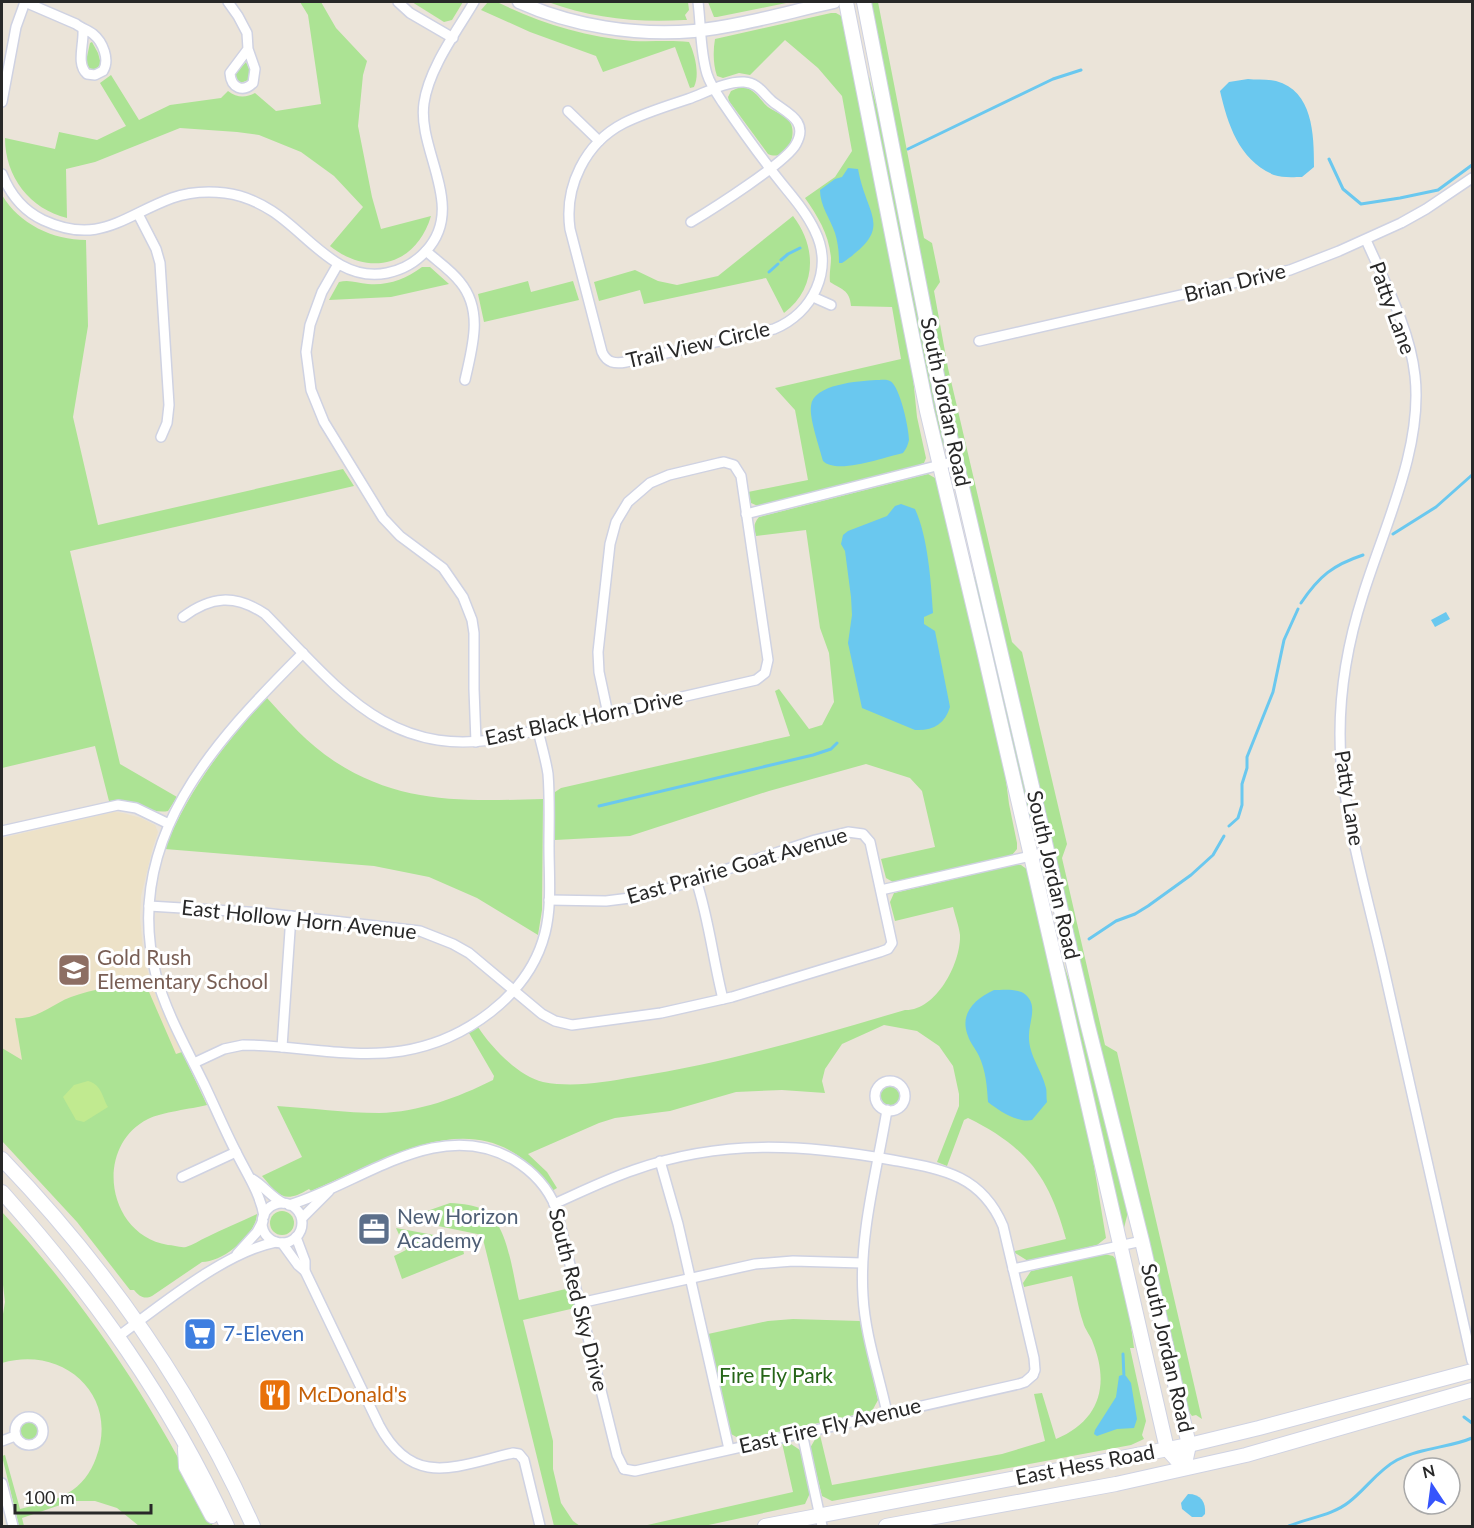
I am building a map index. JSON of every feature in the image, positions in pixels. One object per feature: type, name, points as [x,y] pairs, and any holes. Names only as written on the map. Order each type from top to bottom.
[{"type":"main road","name":"South Jordan Road","points":[[846,2],[939,465],[1122,1245],[1167,1449],[1184,1468]]},
{"type":"main road","name":"South Jordan Road","points":[[864,2],[956,461],[1189,1445],[1184,1468]]},
{"type":"main road","points":[[2,1158],[76,1241],[137,1323],[199,1421],[232,1481],[253,1527]]},
{"type":"main road","points":[[2,1192],[76,1279],[119,1336],[185,1444],[227,1527]]},
{"type":"main road","name":"East Hess Road","points":[[765,1527],[821,1521],[1189,1445],[1473,1371]]},
{"type":"main road","name":"East Hess Road","points":[[886,1527],[1116,1484],[1298,1441],[1473,1390]]},
{"type":"main road","points":[[185,1444],[186,1467],[217,1527]]},
{"type":"street","points":[[2,102],[14,39],[25,2],[76,24],[93,34],[101,44],[106,67],[95,75],[87,74],[81,67],[84,45],[83,30]]},
{"type":"street","points":[[228,2],[245,28],[248,50]]},
{"type":"street","points":[[398,2],[415,16],[453,38]]},
{"type":"street","points":[[2,174],[12,194],[22,206],[34,215],[55,225],[73,229],[99,229],[117,224],[181,195],[206,192],[231,194],[259,203],[273,211],[338,264],[362,273],[383,274],[406,266],[426,251],[438,230],[443,200],[424,126],[424,102],[431,77],[474,2]]},
{"type":"street","points":[[519,2],[601,27],[655,32],[701,30],[834,2]]},
{"type":"street","name":"Trail View Circle","points":[[698,2],[706,69],[715,90],[770,168],[806,216],[819,241],[821,267],[819,282],[813,297],[805,308],[792,319],[774,329],[626,362],[606,363],[570,229],[569,216],[570,194],[575,179],[586,157],[599,141],[629,120],[715,90],[735,83],[751,83],[775,104],[793,115],[799,127],[798,141],[790,152],[770,168]]},
{"type":"street","points":[[568,111],[599,141]]},
{"type":"street","points":[[690,222],[711,210],[770,168]]},
{"type":"street","name":"Brian Drive","points":[[979,341],[1270,275],[1314,261],[1414,217],[1473,178]]},
{"type":"street","points":[[138,214],[156,249],[160,263],[169,396],[169,414],[161,437]]},
{"type":"street","name":"Patty Lane","points":[[1366,240],[1409,346],[1415,377],[1415,405],[1411,438],[1402,475],[1363,594],[1348,655],[1341,716],[1342,762],[1357,849],[1473,1361]]},
{"type":"street","points":[[426,251],[461,283],[472,306],[474,335],[465,380]]},
{"type":"street","points":[[338,264],[313,314],[307,343],[307,372],[311,390],[320,415],[389,526],[443,568],[466,604],[472,620],[475,641],[476,742]]},
{"type":"street","points":[[813,297],[831,305]]},
{"type":"street","name":"East Black Horn Drive","points":[[183,618],[195,608],[207,603],[225,600],[242,602],[265,614],[353,702],[388,725],[430,739],[452,742],[497,739],[538,730],[608,714],[756,680],[769,676],[768,660],[737,461],[718,463],[662,477],[637,492],[620,515],[610,544],[598,652],[599,672],[608,714]]},
{"type":"street","points":[[746,514],[956,461]]},
{"type":"street","points":[[303,653],[251,705],[195,778],[169,824],[153,872],[148,906],[149,940],[156,976],[166,1003],[236,1152],[252,1179],[264,1218],[265,1232],[279,1242],[297,1265],[305,1271]]},
{"type":"street","points":[[194,1063],[224,1049],[240,1045],[371,1053],[418,1047],[460,1031],[515,991],[531,968],[547,926],[549,900],[548,785],[538,730]]},
{"type":"street","points":[[2,831],[118,806],[136,808],[169,824]]},
{"type":"street","name":"East Prairie Goat Avenue","points":[[549,900],[606,901],[656,893],[824,838],[865,830],[881,890]]},
{"type":"street","points":[[881,890],[1048,852]]},
{"type":"street","points":[[696,880],[706,912],[714,967],[723,999]]},
{"type":"street","name":"East Hollow Horn Avenue","points":[[148,906],[291,916],[402,928],[427,933],[469,953],[542,1014],[555,1021],[572,1025],[662,1012],[723,999],[894,948],[881,890]]},
{"type":"street","points":[[282,1047],[291,916]]},
{"type":"street","points":[[887,1110],[862,1263],[865,1316],[887,1413]]},
{"type":"street","name":"South Red Sky Drive","points":[[286,1204],[329,1191],[413,1154],[442,1146],[467,1145],[494,1150],[518,1163],[537,1180],[554,1204],[622,1474]]},
{"type":"street","points":[[554,1204],[612,1178],[660,1161],[716,1150],[765,1146],[824,1149],[951,1172],[976,1188],[999,1217],[1006,1235],[1035,1365],[1033,1375],[1042,1380]]},
{"type":"street","points":[[182,1177],[236,1152]]},
{"type":"street","points":[[660,1161],[690,1278],[729,1449]]},
{"type":"street","points":[[119,1336],[233,1257],[258,1246],[296,1237],[302,1228],[302,1218],[295,1208],[274,1199],[252,1179]]},
{"type":"street","name":"South Red Sky Drive","points":[[302,1218],[329,1191]]},
{"type":"street","points":[[233,1257],[257,1232],[272,1206],[286,1204]]},
{"type":"street","points":[[296,1237],[305,1261],[305,1271],[393,1447],[412,1463],[434,1468],[451,1467],[513,1453],[519,1454],[524,1460],[540,1527]]},
{"type":"street","points":[[1014,1269],[1142,1241]]},
{"type":"street","points":[[580,1303],[733,1268],[779,1262],[862,1263]]},
{"type":"street","name":"East Fire Fly Avenue","points":[[622,1474],[1019,1384],[1026,1382],[1033,1375]]},
{"type":"street","points":[[802,1433],[821,1521]]},
{"type":"street","points":[[2,1441],[15,1436]]},
{"type":"street","points":[[2,1483],[13,1527]]},
{"type":"shaded area","name":"Gold Rush Elementary School","points":[[114,812],[141,818],[155,825],[158,832],[141,896],[140,918],[144,960],[156,996],[182,1052],[173,1056],[22,1061],[2,1048],[2,838]]},
{"type":"green space","points":[[300,2],[321,2],[336,28],[367,61],[363,75],[358,126],[372,197],[381,229],[431,216],[424,233],[403,256],[375,263],[360,261],[345,256],[330,246],[363,207],[334,176],[301,152],[259,135],[180,128],[95,162],[66,169],[67,218],[42,207],[22,189],[9,166],[5,138],[55,149],[59,132],[97,140],[126,126],[100,83],[111,75],[139,120],[170,105],[221,98],[228,91],[242,97],[255,93],[276,111],[321,104],[308,15]]},
{"type":"green space","points":[[412,2],[463,2],[452,20],[444,22]]},
{"type":"green space","points":[[488,2],[497,2],[546,23],[598,36],[633,41],[689,42],[696,64],[696,82],[694,87],[690,88],[675,47],[603,72],[596,56],[530,32],[481,10]]},
{"type":"green space","points":[[548,2],[688,2],[689,10],[685,15],[687,20],[649,21],[598,16]]},
{"type":"green space","points":[[708,2],[791,2],[714,17]]},
{"type":"green space","points":[[869,2],[878,2],[924,238],[932,243],[940,282],[934,291],[948,368],[1012,642],[1022,652],[1067,844],[1062,858],[1105,1045],[1117,1052],[1202,1419],[1196,1415],[1192,1416],[1186,1408],[1099,1049],[957,439]]},
{"type":"green space","points":[[831,13],[843,17],[847,33],[868,150],[887,233],[911,358],[917,417],[926,458],[924,463],[915,466],[758,506],[751,503],[748,492],[808,480],[795,410],[775,388],[901,359],[892,307],[851,306],[847,293],[830,282],[831,258],[828,241],[805,198],[835,177],[852,151],[842,96],[818,68],[785,40],[750,75],[739,73],[723,78],[717,76],[715,67],[715,39]]},
{"type":"green space","points":[[92,42],[101,64],[95,70],[89,68],[86,61]]},
{"type":"green space","points":[[246,62],[250,71],[249,80],[240,83],[235,74]]},
{"type":"green space","points":[[869,77],[889,155],[944,441],[941,451],[867,78]]},
{"type":"green space","points":[[747,88],[791,124],[791,142],[780,155],[768,154],[729,101],[731,91]]},
{"type":"green space","points":[[2,195],[18,214],[38,228],[61,237],[86,240],[88,326],[73,417],[98,525],[343,469],[354,486],[70,551],[120,764],[177,797],[168,811],[155,811],[125,801],[109,801],[95,746],[2,768]]},
{"type":"green space","points":[[793,216],[806,241],[810,267],[803,292],[784,313],[766,278],[644,304],[640,290],[599,301],[594,282],[635,270],[658,281],[677,285],[718,276]]},
{"type":"green space","points":[[422,267],[430,267],[449,284],[391,297],[329,300],[339,282],[389,283]]},
{"type":"green space","points":[[528,281],[531,292],[573,281],[579,300],[484,322],[478,294]]},
{"type":"green space","points":[[928,474],[937,482],[1003,757],[1017,843],[1017,849],[1012,855],[893,882],[886,878],[881,859],[935,847],[922,791],[910,778],[866,764],[769,791],[630,836],[555,840],[555,792],[561,788],[790,736],[775,691],[779,689],[809,729],[822,725],[834,702],[829,653],[820,628],[806,530],[756,536],[754,528],[756,522],[759,517]]},
{"type":"green space","points":[[972,569],[987,615],[1037,831],[1033,840],[969,570]]},
{"type":"green space","points":[[267,698],[298,731],[324,754],[359,775],[384,786],[435,797],[487,800],[543,799],[542,910],[538,935],[477,898],[429,877],[374,866],[165,849],[184,808],[208,769],[236,732]]},
{"type":"green space","points":[[1021,865],[1028,870],[1091,1148],[1106,1238],[1097,1245],[1028,1261],[1015,1253],[1015,1251],[1066,1239],[1052,1198],[1043,1181],[1033,1166],[1006,1140],[968,1118],[964,1120],[947,1166],[937,1162],[959,1106],[953,1066],[939,1046],[917,1031],[884,1025],[842,1044],[825,1069],[822,1081],[825,1093],[782,1090],[736,1092],[670,1111],[615,1118],[528,1154],[547,1172],[557,1188],[552,1191],[526,1161],[498,1145],[468,1139],[437,1142],[406,1150],[311,1191],[309,1189],[294,1196],[282,1196],[262,1176],[302,1157],[277,1106],[354,1112],[394,1112],[438,1103],[493,1080],[494,1076],[469,1033],[478,1027],[498,1052],[515,1068],[534,1079],[555,1084],[589,1084],[703,1064],[771,1048],[916,1008],[927,1003],[945,983],[956,959],[960,935],[953,907],[895,921],[890,902],[894,893]]},
{"type":"green space","points":[[1060,959],[1062,959],[1078,1007],[1128,1212],[1124,1228],[1122,1228]]},
{"type":"green space","points":[[140,981],[146,985],[176,1054],[182,1052],[207,1105],[148,1119],[131,1132],[119,1149],[114,1169],[115,1189],[120,1208],[131,1225],[147,1238],[181,1247],[191,1245],[257,1214],[251,1230],[237,1246],[219,1257],[202,1262],[147,1298],[130,1290],[77,1222],[2,1141],[2,1048],[22,1060],[15,1018],[30,1017],[79,994]]},
{"type":"green space","points":[[88,1081],[99,1088],[108,1107],[84,1122],[76,1120],[63,1097],[74,1085]]},
{"type":"green space","points":[[890,1085],[898,1088],[901,1096],[898,1104],[890,1107],[882,1104],[879,1096],[882,1088]]},
{"type":"green space","points":[[450,1203],[478,1207],[486,1212],[500,1228],[505,1239],[519,1300],[570,1288],[575,1308],[523,1320],[553,1441],[553,1469],[561,1503],[573,1521],[580,1526],[554,1526],[482,1235],[404,1219]]},
{"type":"green space","points":[[282,1211],[290,1215],[294,1223],[290,1231],[282,1235],[274,1231],[270,1223],[274,1215]]},
{"type":"green space","points":[[2,1212],[64,1284],[120,1361],[169,1442],[213,1526],[139,1526],[117,1508],[95,1501],[72,1501],[22,1518],[24,1526],[19,1526],[2,1456],[5,1455],[20,1509],[56,1499],[77,1487],[94,1463],[101,1435],[100,1414],[93,1396],[81,1380],[65,1369],[46,1361],[25,1359],[2,1363],[2,1320],[5,1302],[2,1276]]},
{"type":"green space","points":[[396,1228],[461,1240],[464,1254],[402,1279],[394,1256],[406,1250]]},
{"type":"green space","points":[[1104,1254],[1113,1256],[1118,1262],[1128,1305],[1134,1348],[1130,1348],[1146,1421],[1142,1435],[1144,1439],[1131,1445],[832,1501],[822,1496],[810,1448],[820,1435],[832,1485],[1002,1454],[1045,1441],[1034,1394],[1042,1393],[1056,1439],[1082,1422],[1091,1412],[1097,1400],[1100,1374],[1093,1343],[1081,1317],[1072,1276],[1024,1287],[1023,1283],[1031,1271]]},
{"type":"green space","name":"Fire Fly Park","points":[[793,1319],[860,1321],[878,1400],[872,1411],[742,1440],[731,1434],[708,1334],[768,1321]]},
{"type":"green space","points":[[25,1421],[33,1421],[39,1427],[39,1435],[33,1441],[25,1441],[19,1435],[19,1427]]},
{"type":"green space","points":[[788,1442],[800,1450],[810,1493],[805,1504],[704,1526],[643,1526],[793,1492],[782,1443]]},
{"type":"water","points":[[1248,79],[1276,81],[1288,86],[1298,94],[1304,104],[1312,128],[1314,167],[1302,177],[1274,175],[1252,160],[1237,140],[1231,129],[1220,91],[1229,82]]},
{"type":"water","points":[[848,168],[858,169],[871,211],[873,230],[858,251],[839,263],[836,237],[823,207],[820,190],[835,179],[842,177]]},
{"type":"water","points":[[885,380],[894,385],[906,418],[909,440],[903,453],[850,466],[830,465],[823,461],[812,418],[811,406],[814,399],[828,388],[838,385]]},
{"type":"water","points":[[901,504],[915,509],[923,533],[933,613],[924,617],[924,624],[935,631],[950,707],[941,722],[933,728],[921,730],[915,730],[862,708],[848,643],[852,615],[845,551],[841,544],[843,535],[887,516],[895,506]]},
{"type":"water","points":[[1446,612],[1450,619],[1435,627],[1431,620]]},
{"type":"water","points":[[994,990],[1019,991],[1030,999],[1032,1004],[1029,1042],[1044,1081],[1047,1102],[1032,1120],[1015,1118],[988,1102],[983,1067],[968,1036],[967,1014],[975,1002]]},
{"type":"water","points":[[1119,1376],[1126,1376],[1131,1383],[1137,1419],[1134,1428],[1117,1429],[1097,1436],[1094,1434],[1095,1430],[1116,1397]]},
{"type":"water","points":[[1188,1494],[1196,1495],[1202,1500],[1205,1514],[1202,1517],[1192,1517],[1182,1509],[1181,1503]]},
{"type":"waterway","points":[[908,149],[1053,79],[1081,70]]},
{"type":"waterway","points":[[1329,159],[1343,189],[1361,204],[1438,190],[1472,165]]},
{"type":"waterway","points":[[781,260],[800,248]]},
{"type":"waterway","points":[[769,272],[778,264]]},
{"type":"waterway","points":[[1393,534],[1436,507],[1472,475]]},
{"type":"waterway","points":[[1301,603],[1314,586],[1335,567],[1363,555]]},
{"type":"waterway","points":[[1229,826],[1238,818],[1242,805],[1242,784],[1247,768],[1247,757],[1273,692],[1284,640],[1298,609]]},
{"type":"waterway","points":[[599,806],[813,755],[831,749],[837,743]]},
{"type":"waterway","points":[[1089,939],[1116,921],[1148,906],[1191,875],[1213,855],[1224,836]]},
{"type":"waterway","points":[[1123,1354],[1124,1378]]},
{"type":"waterway","points":[[1464,1417],[1472,1423]]},
{"type":"waterway","points":[[1289,1526],[1343,1506],[1397,1460],[1416,1452],[1472,1438]]},
{"type":"place","name":"Gold Rush Elementary School","points":[[74,970]]},
{"type":"place","name":"New Horizon Academy","points":[[374,1229]]},
{"type":"place","name":"7-Eleven","points":[[200,1334]]},
{"type":"place","name":"McDonald's","points":[[275,1395]]}]
